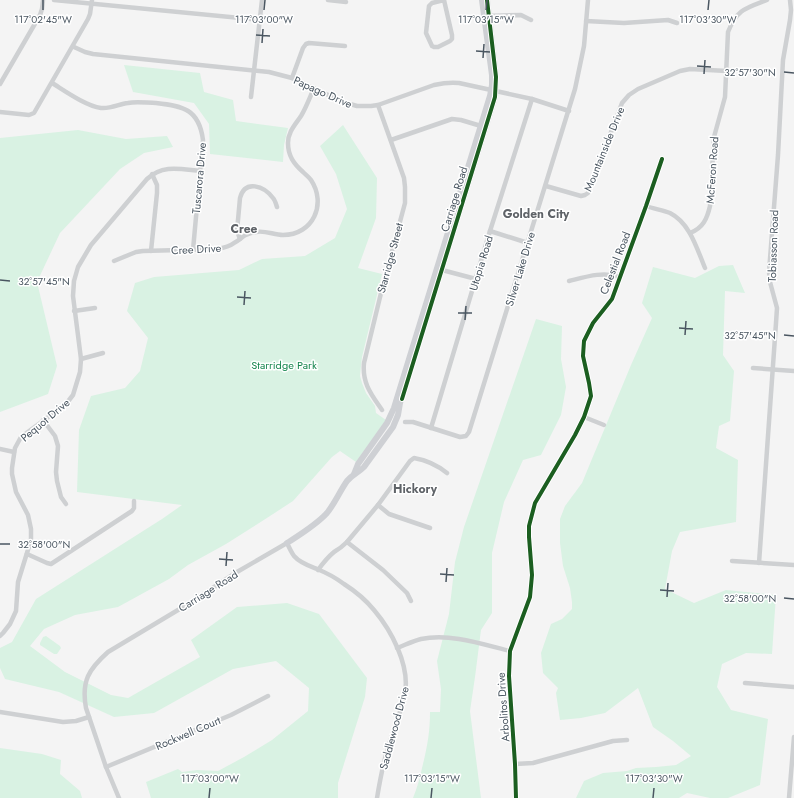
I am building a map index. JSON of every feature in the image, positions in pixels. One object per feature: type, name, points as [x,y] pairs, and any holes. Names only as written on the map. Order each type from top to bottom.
[{"type":"street","points":[[0,84],[40,15],[43,0]]},
{"type":"street","points":[[54,0],[92,2],[260,20]]},
{"type":"street","points":[[252,97],[262,0]]},
{"type":"street","points":[[328,0],[346,2]]},
{"type":"street","points":[[444,0],[452,39],[435,48],[432,46],[426,33],[428,6],[432,3],[444,0]]},
{"type":"street","name":"Carriage Road","points":[[354,474],[362,470],[396,422],[399,399],[494,90],[486,16],[482,0]]},
{"type":"street","name":"Carriage Road","points":[[486,16],[487,0]]},
{"type":"street","name":"Silver Lake Drive","points":[[431,428],[460,437],[466,436],[469,432],[575,89],[584,46],[588,0]]},
{"type":"street","name":"McFeron Road","points":[[690,233],[704,223],[710,206],[714,137],[725,101],[728,32],[738,14],[747,8],[767,0]]},
{"type":"street","name":"Tobiasson Road","points":[[759,563],[777,308],[769,272],[778,155],[783,60],[790,20],[790,0]]},
{"type":"street","points":[[0,112],[28,115],[33,114],[74,47],[88,19],[92,2]]},
{"type":"street","points":[[486,16],[522,15],[531,20]]},
{"type":"street","points":[[586,21],[624,23],[668,20],[677,23]]},
{"type":"street","points":[[292,78],[303,48],[306,44],[345,46]]},
{"type":"street","name":"Papago Drive","points":[[74,47],[93,54],[269,72],[292,78],[343,102],[357,106],[378,105],[443,82],[459,83],[494,90],[569,110]]},
{"type":"street","name":"Mountainside Drive","points":[[546,186],[581,196],[585,196],[588,193],[622,103],[638,89],[680,71],[690,69],[727,72]]},
{"type":"street","name":"Tuscarora Drive","points":[[52,83],[88,104],[101,108],[138,102],[175,105],[186,109],[193,115],[200,126],[203,140],[193,250]]},
{"type":"street","name":"Cree Drive","points":[[114,261],[136,252],[143,251],[217,249],[227,247],[244,236],[257,232],[283,235],[295,233],[301,231],[312,222],[318,202],[316,188],[310,178],[291,160],[288,151],[288,143],[290,132],[294,124],[301,116],[314,88]]},
{"type":"street","name":"Utopia Road","points":[[431,428],[490,231],[532,99]]},
{"type":"street","name":"Starridge Street","points":[[378,105],[404,178],[405,187],[405,203],[364,363],[365,382],[382,410]]},
{"type":"street","points":[[391,140],[452,120],[461,120],[484,126]]},
{"type":"street","name":"Celestial Road","points":[[584,416],[590,396],[589,383],[583,356],[584,340],[593,323],[612,299],[662,159]]},
{"type":"street","points":[[151,251],[157,193],[157,185],[152,174],[165,169],[200,171]]},
{"type":"street","name":"Pequot Drive","points":[[0,636],[10,624],[16,611],[18,582],[31,540],[31,529],[28,515],[16,492],[12,468],[14,452],[21,437],[66,404],[73,395],[80,372],[81,359],[73,296],[74,281],[78,267],[91,245],[152,174]]},
{"type":"street","points":[[240,239],[237,231],[240,198],[241,194],[246,189],[250,186],[259,186],[274,198],[277,207]]},
{"type":"street","points":[[646,206],[671,214],[680,220],[690,233],[705,268]]},
{"type":"street","points":[[490,231],[528,243]]},
{"type":"street","points":[[440,269],[476,279]]},
{"type":"street","points":[[568,281],[607,274],[620,278]]},
{"type":"street","points":[[74,311],[95,308]]},
{"type":"street","points":[[81,359],[103,353]]},
{"type":"street","points":[[753,368],[794,371]]},
{"type":"street","name":"Carriage Road","points":[[119,798],[106,767],[89,717],[85,699],[85,689],[90,671],[108,652],[193,601],[237,572],[287,543],[321,519],[354,474],[358,464],[387,423],[399,399]]},
{"type":"street","points":[[584,416],[604,425]]},
{"type":"street","name":"Arbolitos Drive","points":[[516,798],[516,764],[509,676],[510,651],[530,597],[532,576],[529,526],[535,503],[575,435],[584,416]]},
{"type":"street","points":[[44,420],[55,436],[58,446],[56,472],[57,481],[61,497],[66,504]]},
{"type":"street","points":[[405,422],[413,422],[431,428]]},
{"type":"street","points":[[371,445],[377,450]]},
{"type":"street","points":[[0,449],[14,452]]},
{"type":"street","points":[[318,570],[328,558],[347,542],[378,505],[410,460],[414,458],[419,459],[439,467],[447,473]]},
{"type":"street","points":[[27,554],[52,564],[132,511],[134,508],[134,501]]},
{"type":"street","points":[[378,505],[389,514],[430,528]]},
{"type":"street","points":[[347,542],[383,570],[407,593],[411,602]]},
{"type":"street","name":"Saddlewood Drive","points":[[287,543],[297,559],[339,580],[365,600],[386,627],[398,648],[405,674],[405,692],[388,746],[376,798]]},
{"type":"street","points":[[732,561],[794,565]]},
{"type":"street","points":[[398,648],[420,640],[448,637],[510,651]]},
{"type":"street","points":[[745,683],[794,687]]},
{"type":"street","name":"Rockwell Court","points":[[106,767],[231,715],[268,696]]},
{"type":"street","points":[[0,712],[62,722],[76,721],[89,717]]},
{"type":"street","points":[[789,798],[794,737]]},
{"type":"street","points":[[516,764],[533,763],[613,741],[626,740]]},
{"type":"green space","points":[[124,65],[200,73],[204,92],[233,100],[236,121],[288,128],[284,145],[283,162],[210,154],[209,124],[194,103],[133,92]]},
{"type":"green space","name":"Starridge Park","points":[[343,125],[377,178],[376,218],[358,268],[382,274],[362,357],[360,376],[366,393],[375,406],[376,413],[386,420],[356,462],[340,451],[332,457],[293,501],[226,544],[188,565],[169,579],[118,607],[75,615],[44,629],[30,646],[65,672],[111,695],[128,698],[200,657],[191,640],[237,607],[287,603],[319,614],[367,678],[365,697],[338,783],[338,798],[151,798],[146,782],[178,769],[182,772],[197,770],[218,771],[272,740],[308,711],[309,688],[276,661],[233,669],[154,713],[114,717],[59,692],[5,679],[0,668],[0,648],[12,642],[36,599],[182,505],[77,492],[79,430],[91,396],[125,388],[140,371],[148,338],[127,311],[135,283],[154,277],[239,270],[262,259],[305,256],[335,238],[347,209],[336,174],[320,146]]},
{"type":"green space","points":[[78,130],[126,139],[167,136],[173,147],[144,153],[120,169],[60,233],[37,282],[57,366],[48,394],[0,412],[0,138]]},
{"type":"green space","points":[[733,265],[745,293],[725,291],[723,355],[734,371],[730,421],[719,426],[716,448],[738,460],[736,522],[680,532],[672,551],[665,589],[694,603],[726,590],[776,595],[772,654],[746,653],[722,664],[717,687],[731,710],[768,719],[760,785],[728,798],[710,798],[687,793],[679,798],[576,798],[584,781],[603,773],[627,771],[636,768],[676,765],[691,756],[653,727],[638,688],[605,713],[581,718],[560,720],[556,693],[558,688],[543,673],[541,653],[551,624],[562,619],[572,609],[570,588],[563,566],[560,543],[560,519],[565,506],[582,483],[652,318],[642,303],[653,267],[695,278],[719,266]]},
{"type":"green space","points":[[536,319],[562,326],[561,359],[566,387],[561,415],[541,455],[523,460],[504,502],[492,553],[492,613],[481,630],[470,711],[481,798],[413,798],[427,747],[430,712],[440,712],[441,689],[437,661],[449,614],[455,562],[464,527]]},
{"type":"green space","points":[[46,636],[60,646],[61,648],[57,654],[54,654],[40,645],[43,637]]},
{"type":"green space","points":[[0,748],[42,754],[61,760],[60,774],[80,791],[82,798],[0,798]]},
{"type":"cycle path","points":[[402,399],[495,97],[496,77],[487,0]]},
{"type":"cycle path","points":[[516,798],[509,676],[510,651],[530,597],[532,575],[529,526],[535,503],[584,417],[591,396],[583,356],[584,341],[593,323],[612,299],[662,159]]},
{"type":"district","name":"Golden City","points":[[536,214]]},
{"type":"district","name":"Cree","points":[[244,229]]},
{"type":"district","name":"Hickory","points":[[415,489]]}]
